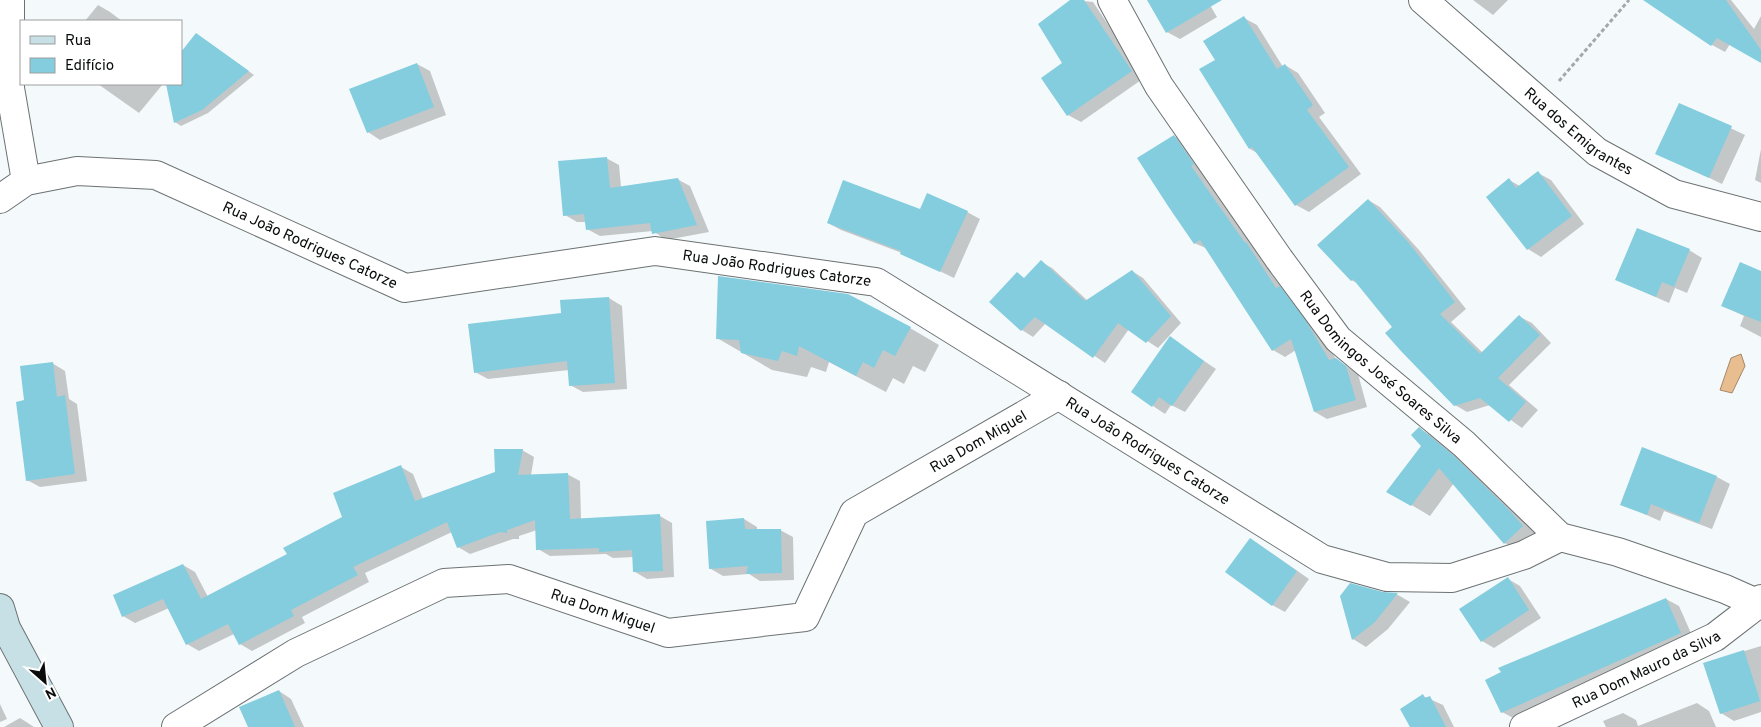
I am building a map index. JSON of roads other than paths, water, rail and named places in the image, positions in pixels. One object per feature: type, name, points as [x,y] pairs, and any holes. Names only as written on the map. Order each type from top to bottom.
[{"type":"main road","points":[[0,608],[6,628],[59,727]]},
{"type":"street","points":[[10,0],[10,88],[26,182]]},
{"type":"street","name":"Rua Domingos José Soares Silva","points":[[1112,0],[1158,86],[1279,259],[1338,339],[1464,444],[1560,537],[1636,558],[1760,603]]},
{"type":"street","name":"Rua dos Emigrantes","points":[[1423,0],[1597,152],[1674,194],[1761,216]]},
{"type":"street","name":"Rua João Rodrigues Catorze","points":[[0,199],[26,182],[77,171],[156,175],[405,288],[654,250],[876,282],[1322,558],[1387,577],[1452,578],[1524,555],[1560,537]]},
{"type":"street","name":"Rua Dom Miguel","points":[[176,727],[296,654],[444,584],[509,579],[668,633],[805,617],[854,513],[1060,395]]},
{"type":"street","name":"Rua Dom Mauro da Silva","points":[[1524,727],[1715,637],[1760,603]]}]
